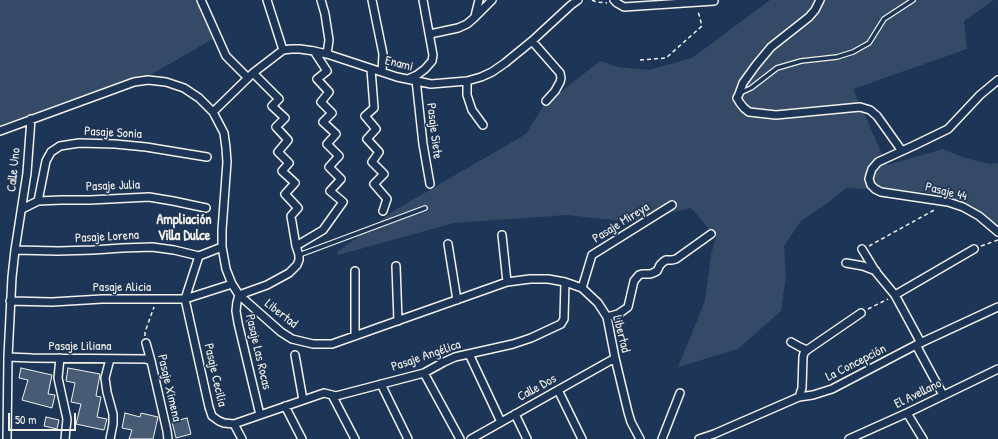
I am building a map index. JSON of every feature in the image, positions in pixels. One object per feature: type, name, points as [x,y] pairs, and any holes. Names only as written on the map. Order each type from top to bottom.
[{"type":"street","points":[[201,0],[226,56],[279,99],[272,106],[285,118],[276,127],[288,140],[278,152],[289,163],[282,171],[295,183],[285,194],[298,208],[291,216],[299,260],[289,273],[267,285],[239,295]]},
{"type":"street","points":[[213,112],[251,75],[283,50],[267,0]]},
{"type":"street","points":[[321,0],[329,40],[327,54]]},
{"type":"street","points":[[372,0],[383,54],[382,72]]},
{"type":"street","points":[[412,80],[432,61],[433,55],[423,0]]},
{"type":"street","points":[[474,18],[479,0]]},
{"type":"street","points":[[430,34],[458,28],[467,24],[492,0]]},
{"type":"street","name":"Enami","points":[[283,50],[300,48],[314,51],[371,69],[431,84],[467,81],[492,72],[506,63],[578,0]]},
{"type":"street","points":[[820,0],[815,10],[809,17],[771,47],[743,83],[737,98],[749,112],[776,115],[860,107],[870,110],[877,116],[902,151],[944,131],[952,125],[980,95],[998,80]]},
{"type":"street","points":[[615,2],[624,6],[714,1]]},
{"type":"street","points":[[532,41],[560,73],[560,82],[555,91],[546,101]]},
{"type":"street","points":[[296,246],[323,230],[343,202],[330,190],[341,179],[329,167],[338,156],[327,144],[336,134],[323,122],[332,113],[321,102],[329,92],[317,79],[326,72],[314,51]]},
{"type":"street","points":[[371,69],[374,108],[365,116],[376,129],[367,139],[379,152],[372,162],[384,174],[374,184],[388,198],[383,211]]},
{"type":"street","name":"Libertad","points":[[0,131],[134,82],[148,80],[166,82],[184,88],[199,98],[213,112],[224,133],[227,162],[222,248],[226,269],[232,284],[239,295],[281,332],[292,339],[313,344],[332,344],[507,282],[530,279],[548,279],[565,282],[582,288],[598,303],[607,317],[628,412],[631,422],[640,439]]},
{"type":"street","name":"Pasaje Siete","points":[[412,80],[430,184]]},
{"type":"street","points":[[467,81],[467,95],[472,110],[483,125]]},
{"type":"street","name":"Calle Uno","points":[[7,439],[10,301],[15,250],[27,173],[31,119]]},
{"type":"street","name":"Pasaje Sonia","points":[[38,201],[46,161],[51,152],[60,146],[79,143],[115,144],[146,147],[207,157]]},
{"type":"street","name":"Pasaje 44","points":[[902,151],[878,162],[870,174],[869,179],[871,186],[882,192],[948,202],[971,211],[998,232]]},
{"type":"street","name":"Pasaje Julia","points":[[22,209],[38,201],[149,197],[206,208]]},
{"type":"street","name":"Pasaje Mireya","points":[[582,288],[592,255],[672,205]]},
{"type":"street","points":[[607,317],[618,314],[628,306],[634,281],[639,275],[650,274],[657,271],[660,264],[666,260],[676,259],[711,234]]},
{"type":"street","points":[[502,235],[507,282]]},
{"type":"street","points":[[448,244],[457,300]]},
{"type":"street","name":"Pasaje Lorena","points":[[15,250],[58,251],[152,247],[199,256]]},
{"type":"street","points":[[186,299],[199,256],[222,248]]},
{"type":"street","points":[[862,249],[876,272],[895,295],[944,395]]},
{"type":"street","points":[[895,295],[974,249]]},
{"type":"street","points":[[846,263],[863,266],[876,272]]},
{"type":"street","points":[[396,266],[398,321]]},
{"type":"street","points":[[355,271],[355,336]]},
{"type":"street","name":"Pasaje Angélica","points":[[234,424],[324,393],[336,396],[424,373],[455,357],[513,344],[531,338],[561,324],[564,319],[565,282]]},
{"type":"street","name":"Pasaje Alicia","points":[[10,301],[52,302],[102,299],[186,299],[232,284]]},
{"type":"street","name":"Pasaje Las Rocas","points":[[239,295],[236,311],[260,415]]},
{"type":"street","name":"Pasaje Cecilia","points":[[186,299],[212,416],[224,424],[234,424]]},
{"type":"street","name":"La Concepción","points":[[699,439],[799,397],[832,390],[918,344],[998,307]]},
{"type":"street","points":[[799,397],[802,388],[803,357],[807,350],[861,313]]},
{"type":"street","points":[[791,342],[807,350]]},
{"type":"street","name":"Pasaje Ximena","points":[[146,343],[168,439]]},
{"type":"street","points":[[469,354],[501,422]]},
{"type":"street","points":[[295,355],[303,400]]},
{"type":"street","name":"Pasaje Liliana","points":[[8,357],[146,359],[151,361]]},
{"type":"street","points":[[60,358],[58,378],[67,419],[65,439]]},
{"type":"street","name":"Calle Dos","points":[[474,438],[615,358]]},
{"type":"street","points":[[110,359],[105,378],[113,419],[110,439]]},
{"type":"street","name":"El Avellano","points":[[853,438],[998,369]]},
{"type":"street","points":[[424,373],[460,439]]},
{"type":"street","points":[[381,384],[408,439]]},
{"type":"street","points":[[558,390],[582,439]]},
{"type":"street","points":[[662,439],[680,392]]},
{"type":"street","points":[[332,395],[355,439]]},
{"type":"street","points":[[285,406],[302,439]]},
{"type":"street","points":[[907,413],[923,439]]},
{"type":"street","points":[[515,414],[527,439]]},
{"type":"street","points":[[234,424],[242,439]]},
{"type":"lane","points":[[738,94],[751,88],[777,68],[801,61],[836,57],[853,52],[869,43],[884,19],[913,0]]},
{"type":"lane","points":[[299,255],[425,208]]},
{"type":"path","points":[[592,0],[596,2],[615,2]]},
{"type":"path","points":[[640,60],[666,58],[702,26],[696,2]]},
{"type":"path","points":[[862,249],[948,202]]},
{"type":"path","points":[[974,249],[998,240]]},
{"type":"path","points":[[861,313],[895,295]]},
{"type":"path","points":[[146,343],[145,332],[157,300]]},
{"type":"path","points":[[239,326],[260,313]]},
{"type":"shaded area","points":[[0,0],[199,0],[218,36],[145,78],[0,128]]},
{"type":"shaded area","points":[[770,0],[994,0],[964,21],[967,49],[853,89],[887,165],[943,149],[965,158],[990,164],[998,163],[998,225],[970,213],[971,211],[926,192],[846,188],[829,202],[801,221],[784,246],[786,276],[781,311],[738,349],[678,367],[705,301],[711,255],[716,237],[691,208],[632,222],[567,215],[454,223],[338,255],[337,252],[395,210],[526,134],[544,105],[600,61],[618,67],[649,70],[692,58]]},
{"type":"building","points":[[21,368],[52,375],[48,394],[55,395],[52,408],[22,400],[28,380],[19,378]]},
{"type":"building","points":[[68,368],[100,374],[96,396],[101,397],[97,417],[107,419],[104,430],[76,424],[81,404],[71,402],[75,383],[66,381]]},
{"type":"building","points":[[125,413],[140,417],[141,413],[158,417],[153,439],[129,439],[132,430],[122,428]]},
{"type":"building","points":[[46,417],[59,420],[57,429],[44,426]]},
{"type":"building","points":[[187,418],[191,434],[176,438],[172,422]]},
{"type":"district","name":"Ampliación Villa Dulce","points":[[184,228]]}]
